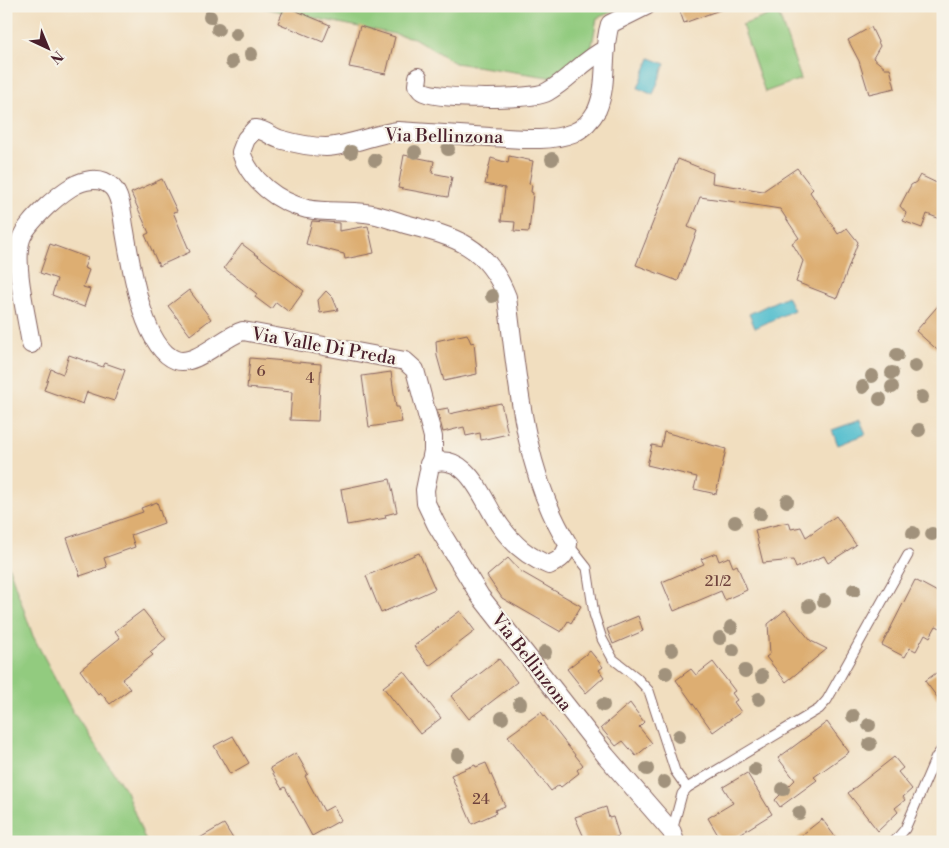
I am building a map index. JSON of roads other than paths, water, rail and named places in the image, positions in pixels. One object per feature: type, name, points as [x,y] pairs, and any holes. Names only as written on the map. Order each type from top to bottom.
[{"type":"street","name":"Via Bellinzona","points":[[568,544],[543,496],[526,422],[507,297],[499,277],[488,262],[474,249],[446,234],[366,213],[308,209],[280,199],[250,171],[241,152],[246,139],[255,129],[264,130],[278,138],[324,147],[344,145],[380,134],[398,131],[524,138],[556,137],[575,133],[589,122],[602,95],[606,36],[610,24],[646,6]]},
{"type":"street","points":[[418,77],[417,85],[422,92],[441,97],[524,97],[546,94],[592,56],[606,49]]},
{"type":"street","name":"Via Valle Di Preda","points":[[31,344],[21,280],[19,249],[22,237],[41,212],[56,198],[85,181],[99,179],[112,187],[119,200],[137,293],[149,329],[166,352],[176,360],[187,361],[201,355],[232,334],[243,331],[406,361],[415,370],[433,437],[431,458]]},
{"type":"street","name":"Via Bellinzona","points":[[431,458],[425,490],[426,503],[436,524],[472,582],[606,756],[674,837]]},
{"type":"street","points":[[431,458],[449,462],[464,471],[475,482],[499,525],[511,540],[536,560],[549,565],[560,560],[566,553],[568,544]]},
{"type":"lane","name":"Via Bellinzona","points":[[568,544],[587,568],[594,614],[602,639],[613,659],[636,677],[649,691],[675,771],[687,788]]},
{"type":"lane","points":[[674,837],[682,794],[687,788],[819,708],[827,700],[908,555]]},
{"type":"lane","points":[[894,842],[905,829],[936,757],[943,748]]},
{"type":"water","points":[[650,58],[665,64],[653,95],[638,88]]},
{"type":"water","points":[[787,296],[794,310],[755,328],[749,314]]},
{"type":"water","points":[[860,420],[866,434],[838,445],[832,430]]}]
